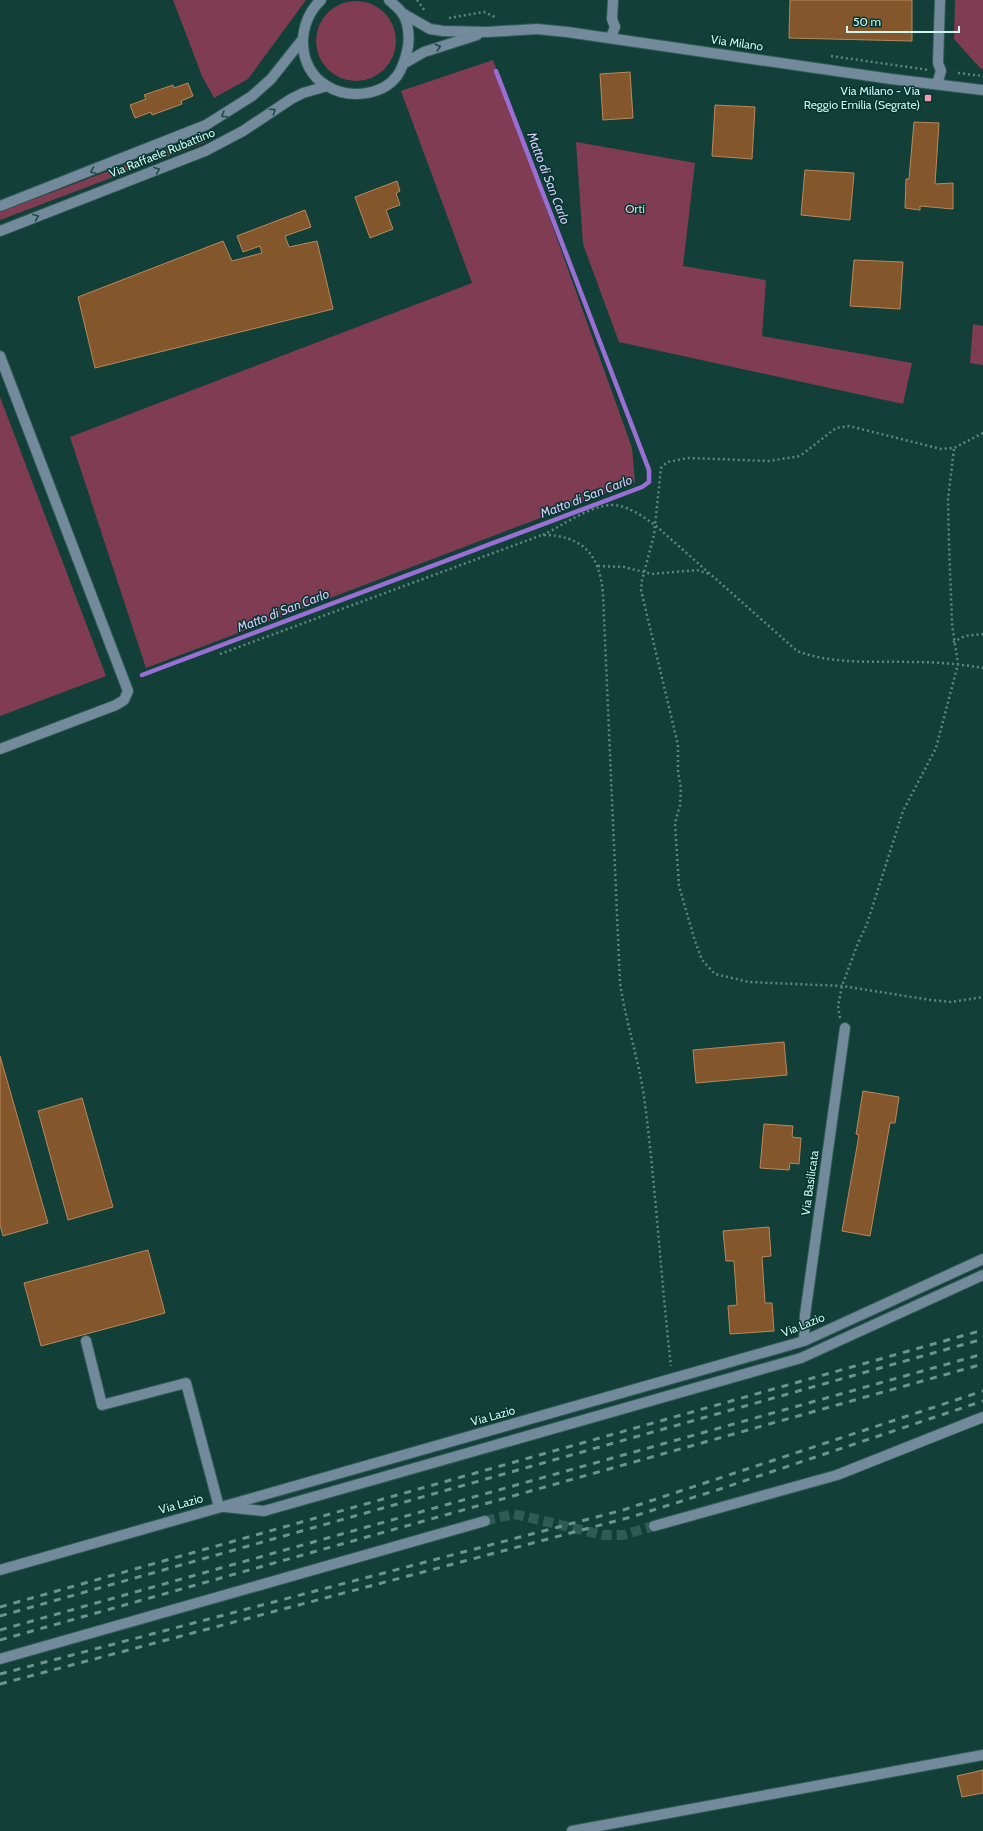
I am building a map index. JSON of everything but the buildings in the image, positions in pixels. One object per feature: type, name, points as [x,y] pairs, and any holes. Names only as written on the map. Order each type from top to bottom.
[{"type":"street","name":"Via Raffaele Rubattino","points":[[321,0],[308,16],[302,40],[304,54],[309,67],[326,86],[344,93],[355,94],[381,89],[396,77],[403,64],[408,48],[408,33],[402,13],[390,0]]},
{"type":"street","points":[[611,37],[616,27],[612,19],[613,0]]},
{"type":"street","points":[[937,84],[941,71],[938,63],[940,0]]},
{"type":"street","name":"Via Milano","points":[[402,13],[430,29],[443,31],[487,32],[538,29],[611,37],[983,90]]},
{"type":"street","name":"Via Milano","points":[[403,64],[424,52],[487,32]]},
{"type":"street","name":"Via Raffaele Rubattino","points":[[0,206],[206,125],[252,96],[271,79],[302,40]]},
{"type":"street","name":"Via Raffaele Rubattino","points":[[0,231],[205,151],[243,131],[291,99],[303,93],[326,86]]},
{"type":"street","points":[[0,356],[128,691],[124,700],[116,705],[0,749]]},
{"type":"street","name":"Via Basilicata","points":[[804,1341],[804,1315],[845,1028]]},
{"type":"street","name":"Via Lazio","points":[[0,1570],[804,1341],[983,1259]]},
{"type":"street","points":[[86,1341],[102,1405],[186,1382],[219,1507],[264,1511],[801,1358],[983,1274]]},
{"type":"street","points":[[654,1526],[837,1474],[983,1417]]},
{"type":"street","points":[[0,1659],[485,1521]]},
{"type":"street","points":[[572,1831],[983,1755]]},
{"type":"path","points":[[983,433],[954,448],[941,449],[849,426],[836,428],[800,456],[769,461],[688,458],[667,462],[661,468],[655,525],[642,580],[643,600],[678,746],[678,772],[681,788],[680,805],[675,823],[679,886],[695,942],[702,960],[715,974],[749,982],[842,986],[951,1002],[983,997]]},
{"type":"path","points":[[845,1028],[839,1011],[842,986],[858,943],[867,924],[903,811],[936,748],[958,664],[953,642],[948,499],[954,448]]},
{"type":"path","points":[[220,654],[542,535],[582,514],[610,504],[626,508],[655,525],[797,651],[814,657],[846,661],[958,664],[983,668]]},
{"type":"path","points":[[542,535],[560,535],[573,540],[588,552],[598,566],[603,594],[620,983],[622,1002],[639,1067],[645,1104],[663,1298],[673,1379]]},
{"type":"path","points":[[598,566],[624,567],[652,574],[697,570],[711,575]]},
{"type":"path","points":[[953,642],[965,636],[983,634]]},
{"type":"green space","points":[[173,0],[306,0],[248,79],[214,98],[202,76]]},
{"type":"green space","points":[[955,0],[983,0],[983,69],[980,68],[954,39]]},
{"type":"green space","points":[[356,1],[371,4],[384,13],[393,26],[396,41],[393,56],[384,69],[371,78],[356,81],[341,78],[328,69],[319,56],[316,41],[319,26],[328,13],[341,4]]},
{"type":"green space","points":[[493,60],[632,448],[635,482],[146,668],[70,437],[472,283],[401,91]]},
{"type":"green space","points":[[204,135],[206,142],[0,220],[0,212]]},
{"type":"green space","name":"Orti","points":[[576,142],[695,163],[683,266],[766,280],[762,336],[912,363],[903,404],[619,342],[583,244]]},
{"type":"green space","points":[[973,324],[983,326],[983,365],[970,363]]},
{"type":"green space","points":[[0,397],[106,676],[0,716]]},
{"type":"waterway","name":"Matto di San Carlo","points":[[142,675],[642,487],[649,482],[649,470],[496,71]]},
{"type":"tunnel","points":[[485,1521],[514,1514],[603,1535],[623,1535],[654,1526]]},
{"type":"railway","points":[[0,1607],[983,1330]]},
{"type":"railway","points":[[0,1616],[983,1339]]},
{"type":"railway","points":[[0,1630],[983,1354]]},
{"type":"railway","points":[[0,1640],[983,1364]]},
{"type":"railway","points":[[0,1674],[623,1510],[983,1391]]},
{"type":"railway","points":[[0,1684],[631,1517],[717,1490],[983,1401]]},
{"type":"place","name":"Via Milano - Via Reggio Emilia (Segrate)","points":[[928,98]]}]
